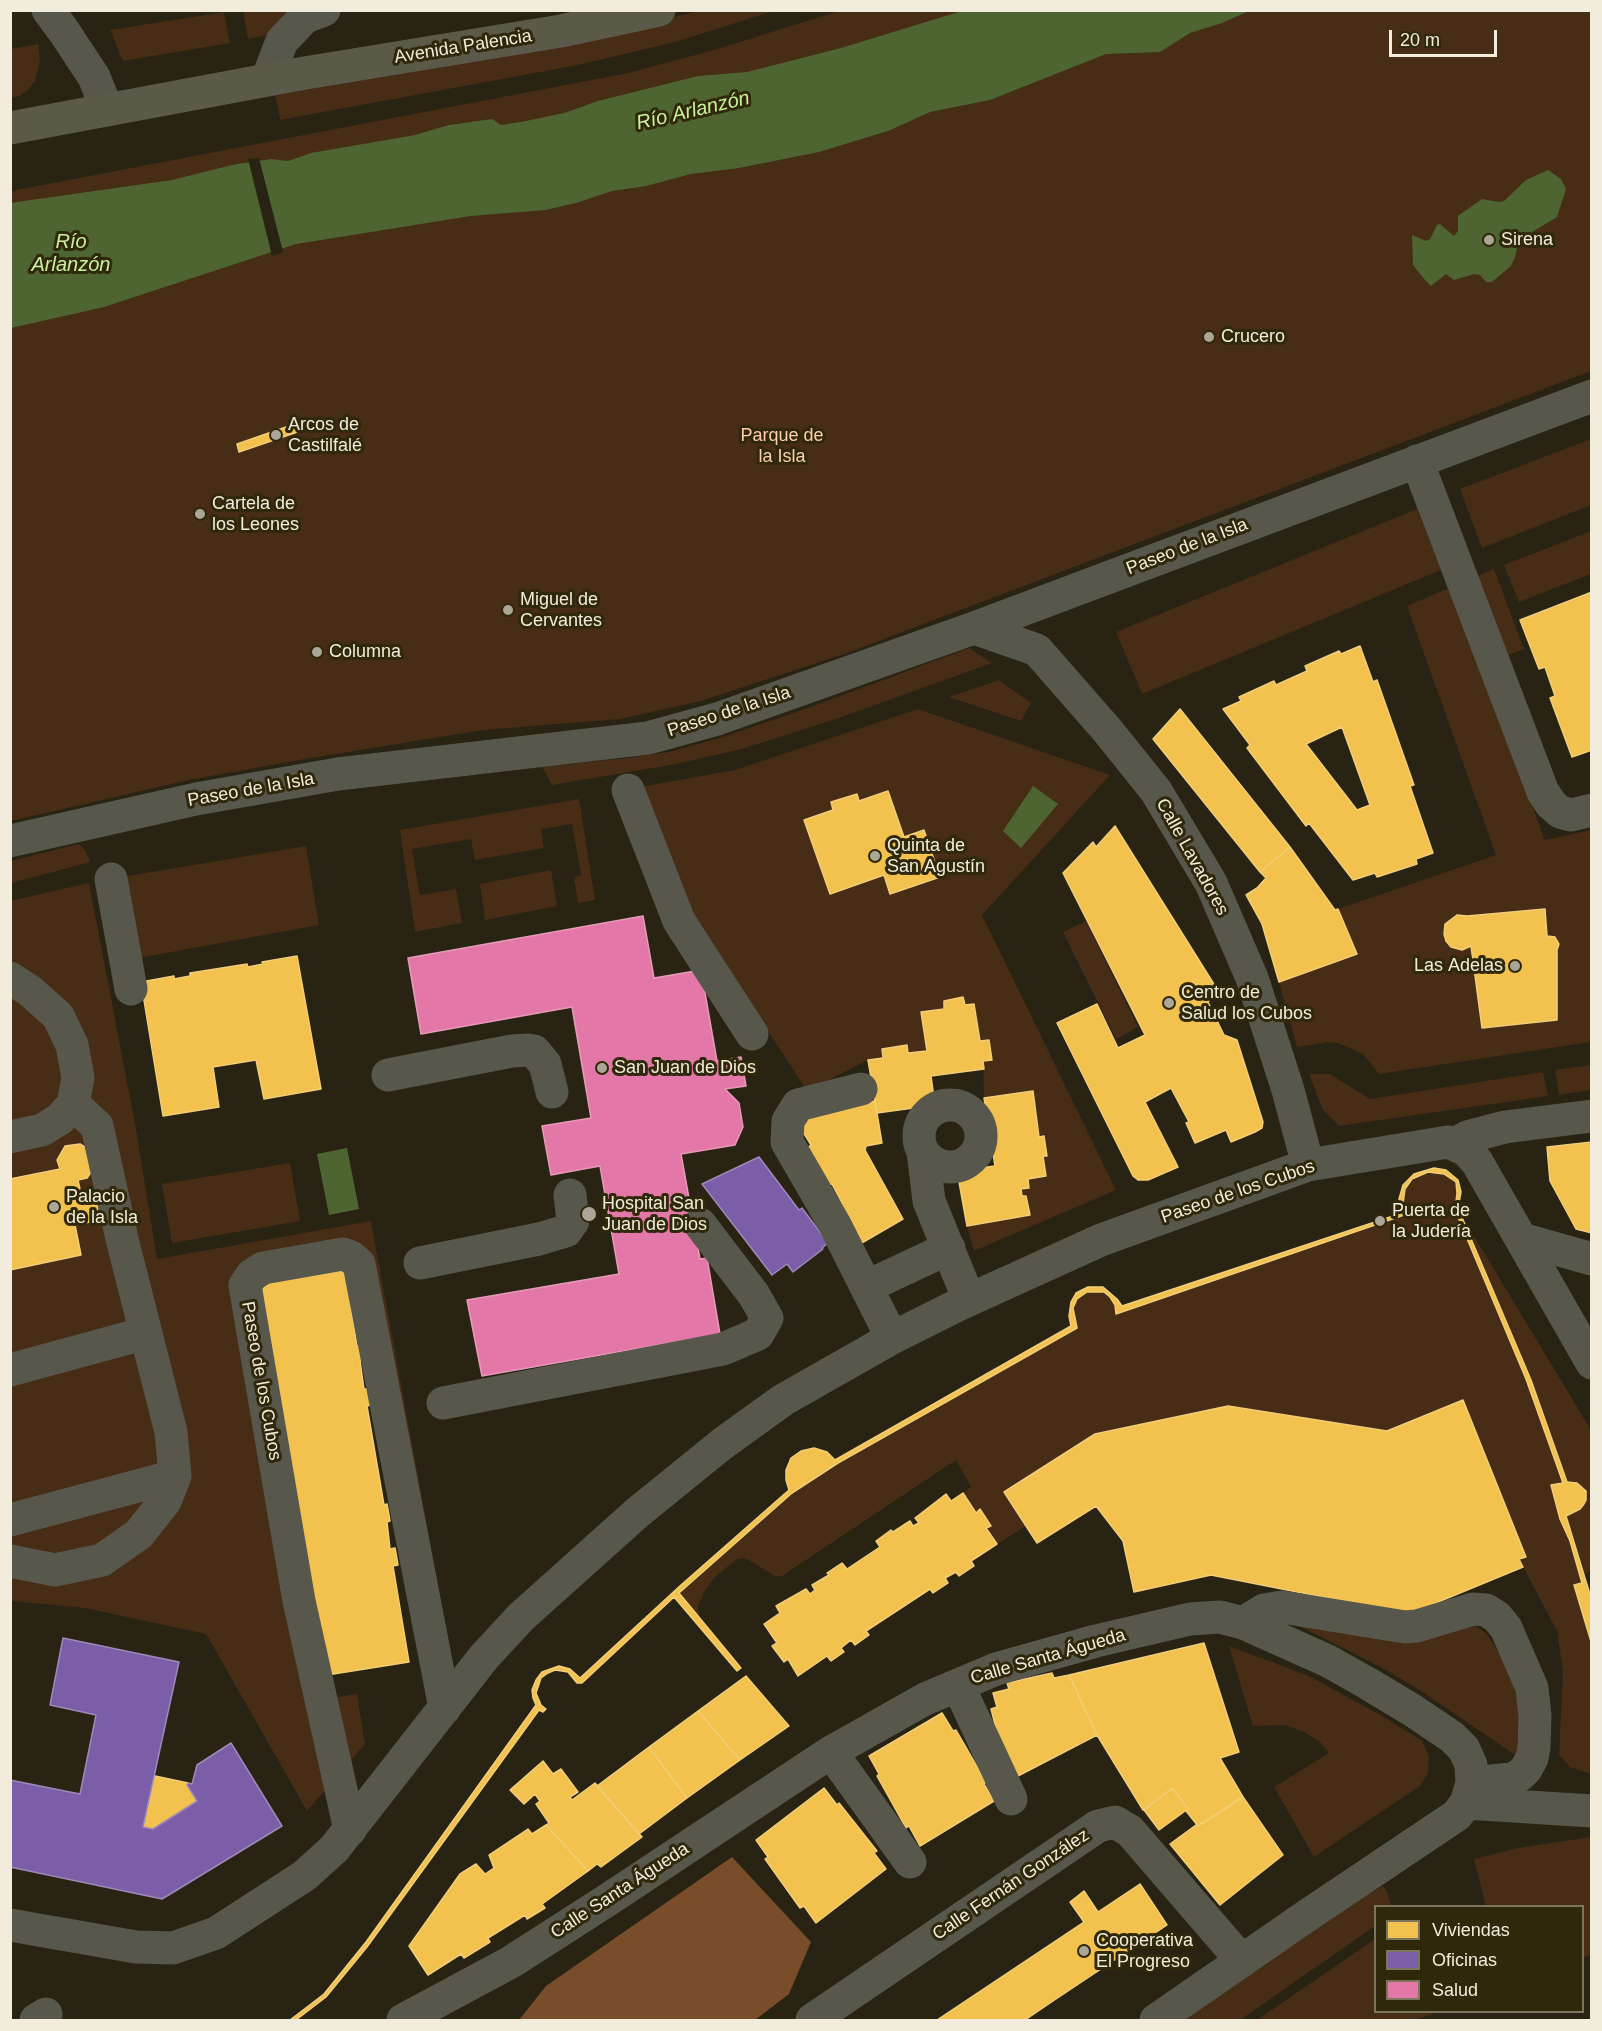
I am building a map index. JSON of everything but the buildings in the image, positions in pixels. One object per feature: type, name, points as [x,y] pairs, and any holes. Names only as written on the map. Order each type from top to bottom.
[{"type":"highway","name":"Avenida Palencia","points":[[10,128],[267,80],[561,31],[659,10]]},
{"type":"street","points":[[48,10],[94,77],[107,110]]},
{"type":"street","points":[[267,80],[282,41],[305,17],[324,10]]},
{"type":"street","name":"Paseo de la Isla","points":[[10,841],[196,798],[338,774],[648,738],[717,718],[974,628],[1592,396]]},
{"type":"street","points":[[1417,461],[1543,792],[1560,812],[1571,815],[1592,810]]},
{"type":"street","points":[[1037,650],[1038,604]]},
{"type":"street","name":"Calle Lavadores","points":[[974,628],[1037,650],[1107,730],[1156,792],[1211,882],[1252,978],[1288,1090],[1308,1165]]},
{"type":"street","points":[[628,790],[679,921],[752,1034]]},
{"type":"street","points":[[111,879],[131,989]]},
{"type":"street","points":[[10,978],[30,991],[58,1016],[72,1046],[78,1078],[73,1104],[60,1119],[42,1130],[10,1137]]},
{"type":"street","points":[[388,1075],[512,1051],[528,1050],[534,1051],[545,1064],[552,1092]]},
{"type":"street","points":[[861,1089],[798,1104],[788,1121],[788,1142],[835,1225],[892,1338]]},
{"type":"street","points":[[10,1561],[55,1570],[102,1560],[139,1534],[165,1501],[175,1476],[171,1432],[122,1239],[97,1125],[73,1104]]},
{"type":"street","name":"Paseo de los Cubos","points":[[10,1925],[136,1947],[173,1948],[216,1933],[304,1876],[334,1849],[350,1830],[484,1657],[521,1617],[637,1514],[722,1444],[783,1400],[892,1338],[1101,1240],[1308,1165],[1448,1142],[1455,1144],[1467,1137],[1505,1127],[1592,1116]]},
{"type":"street","points":[[1455,1144],[1466,1150],[1477,1162],[1592,1363]]},
{"type":"street","points":[[923,1152],[929,1201],[969,1300]]},
{"type":"street","points":[[420,1263],[566,1231],[573,1221],[570,1195]]},
{"type":"street","points":[[443,1403],[723,1349],[758,1334],[767,1318],[754,1295],[700,1224]]},
{"type":"street","points":[[1521,1239],[1592,1259]]},
{"type":"street","points":[[866,1287],[949,1248]]},
{"type":"street","name":"Paseo de los Cubos","points":[[350,1830],[299,1601],[245,1286],[252,1275],[263,1268],[343,1254],[359,1264],[445,1708]]},
{"type":"street","points":[[10,1370],[146,1333]]},
{"type":"street","points":[[10,1520],[175,1476]]},
{"type":"street","points":[[1156,2020],[1305,1917],[1447,1824],[1457,1815],[1469,1793],[1520,1775],[1532,1758],[1535,1716],[1532,1688],[1506,1628],[1497,1617],[1486,1610],[1473,1609],[1417,1626],[1405,1627],[1282,1607],[1264,1610],[1243,1623]]},
{"type":"street","name":"Calle Santa Águeda","points":[[403,2020],[511,1962],[831,1752],[925,1699],[996,1669],[1096,1641],[1190,1619],[1220,1617],[1243,1623],[1337,1667],[1412,1710],[1452,1737],[1464,1749],[1471,1765],[1469,1793]]},
{"type":"street","points":[[958,1685],[1011,1799]]},
{"type":"street","points":[[831,1752],[910,1862]]},
{"type":"street","points":[[1469,1793],[1592,1811]]},
{"type":"street","name":"Calle Fernán González","points":[[812,2020],[1098,1826],[1115,1822],[1130,1831],[1242,1961]]},
{"type":"green space","points":[[243,11],[302,11],[281,32],[248,39]]},
{"type":"green space","points":[[699,11],[774,11],[675,42],[578,65],[280,120],[275,92],[511,49]]},
{"type":"green space","name":"Parque de la Isla","points":[[839,11],[1591,11],[1591,371],[847,653],[701,701],[620,719],[483,730],[305,759],[189,780],[11,821],[11,191],[628,73],[714,50]]},
{"type":"green space","points":[[224,12],[230,43],[123,61],[110,30]]},
{"type":"green space","points":[[38,44],[40,60],[35,81],[20,96],[11,98],[11,49]]},
{"type":"green space","points":[[1591,439],[1591,505],[1482,548],[1460,489]]},
{"type":"green space","points":[[1417,509],[1441,570],[1142,694],[1116,632]]},
{"type":"green space","points":[[1591,531],[1591,574],[1519,602],[1504,565]]},
{"type":"green space","points":[[1494,569],[1524,649],[1503,657],[1475,577]]},
{"type":"green space","points":[[1449,588],[1545,840],[1591,830],[1591,1042],[1379,1074],[1363,1054],[1338,1043],[1327,1042],[1297,1047],[1279,982],[1356,954],[1338,909],[1496,855],[1407,606]],"holes":[[[1545,909],[1547,936],[1555,937],[1559,944],[1525,1023],[1482,1028],[1471,946],[1462,950],[1451,947],[1444,934],[1445,924],[1457,915]]]},
{"type":"green space","points":[[969,648],[992,663],[839,718],[742,749],[671,765],[552,785],[542,767],[669,752],[720,738]]},
{"type":"green space","points":[[999,680],[1031,703],[1021,721],[949,697]]},
{"type":"green space","points":[[918,709],[1110,775],[982,915],[1116,1190],[974,1251],[967,1226],[1030,1215],[1026,1196],[1022,1196],[1021,1189],[1028,1179],[1046,1176],[1043,1156],[1047,1155],[1044,1136],[1039,1137],[1033,1091],[984,1098],[983,1061],[992,1059],[989,1040],[980,1041],[974,1004],[965,1005],[963,997],[944,1001],[944,1009],[921,1012],[927,1051],[908,1053],[907,1045],[882,1049],[883,1058],[868,1060],[807,1091],[691,913],[640,787],[735,770]]},
{"type":"green space","points":[[579,799],[595,900],[578,903],[574,877],[581,875],[572,824],[541,829],[544,848],[475,860],[471,839],[412,849],[420,895],[456,889],[462,923],[415,932],[400,830]]},
{"type":"green space","points":[[78,844],[83,847],[91,862],[11,883],[11,861]]},
{"type":"green space","points":[[306,846],[319,925],[139,958],[122,877]]},
{"type":"green space","points":[[551,870],[557,906],[485,920],[480,884]]},
{"type":"green space","points":[[89,883],[136,1129],[157,1259],[371,1221],[449,1645],[364,1255],[301,1249],[242,1262],[231,1283],[327,1788],[307,1811],[206,1634],[85,1608],[11,1601],[10,901]]},
{"type":"green space","points":[[1086,921],[1138,1027],[1116,1039],[1063,932]]},
{"type":"green space","points":[[1591,1065],[1591,1090],[1559,1095],[1555,1070]]},
{"type":"green space","points":[[1543,1072],[1548,1096],[1339,1126],[1323,1110],[1309,1074],[1330,1074],[1370,1099]]},
{"type":"green space","points":[[290,1163],[300,1221],[172,1243],[162,1184]]},
{"type":"green space","points":[[1433,1171],[1449,1176],[1456,1182],[1455,1210],[1526,1379],[1563,1483],[1551,1486],[1582,1583],[1575,1585],[1591,1645],[1591,1774],[1570,1767],[1559,1755],[1563,1672],[1557,1631],[1519,1559],[1525,1556],[1463,1400],[1387,1431],[1228,1406],[1095,1434],[1005,1492],[1026,1526],[997,1544],[986,1528],[991,1526],[981,1510],[976,1513],[963,1493],[971,1487],[956,1460],[782,1576],[775,1576],[745,1558],[737,1559],[715,1577],[704,1592],[698,1607],[700,1619],[679,1593],[792,1493],[838,1463],[1077,1328],[1073,1308],[1077,1299],[1087,1292],[1104,1292],[1115,1305],[1117,1313],[1407,1215],[1403,1204],[1403,1194],[1409,1183],[1422,1174]]},
{"type":"green space","points":[[1465,1221],[1591,1430],[1592,1571],[1585,1574],[1566,1516],[1580,1509],[1584,1504],[1586,1491],[1577,1483],[1567,1482],[1531,1380]]},
{"type":"green space","points":[[1302,1622],[1467,1624],[1477,1627],[1486,1633],[1503,1659],[1518,1691],[1522,1725],[1517,1756],[1415,1687],[1301,1627]]},
{"type":"green space","points":[[1229,1646],[1309,1676],[1384,1717],[1422,1741],[1429,1756],[1428,1773],[1420,1786],[1314,1857],[1274,1787],[1329,1753],[1320,1742],[1304,1732],[1285,1725],[1253,1726]]},
{"type":"green space","points":[[357,1694],[365,1744],[346,1766],[332,1698]]},
{"type":"green space","points":[[1591,1837],[1591,1955],[1584,1958],[1584,1905],[1486,1905],[1474,1859],[1518,1848]]},
{"type":"green space","points":[[1383,1886],[1391,1905],[1374,1905],[1374,1927],[1240,2020],[1181,2020],[1360,1899]]},
{"type":"green space","points":[[1374,1940],[1374,2013],[1435,2013],[1414,2020],[1257,2020]]},
{"type":"shaded area","points":[[732,1857],[811,1942],[789,1994],[755,2020],[519,2020],[546,1986]]},
{"type":"water","name":"Río Arlanzón","points":[[962,11],[1249,11],[1222,23],[1190,33],[1160,52],[1106,54],[990,100],[930,112],[888,131],[819,152],[739,168],[691,174],[646,186],[612,191],[545,210],[471,216],[296,244],[104,307],[11,328],[10,203],[172,180],[232,165],[271,159],[288,161],[311,153],[415,135],[449,125],[492,119],[501,125],[526,121],[564,113],[598,101],[698,76],[747,72],[841,48]]},
{"type":"water","points":[[1548,170],[1561,179],[1566,189],[1557,217],[1519,240],[1511,266],[1492,282],[1486,282],[1480,275],[1474,274],[1454,280],[1446,274],[1431,286],[1413,265],[1412,235],[1426,241],[1430,239],[1437,225],[1440,224],[1454,236],[1458,231],[1458,216],[1482,199],[1504,201],[1526,180]]},
{"type":"water","points":[[1033,786],[1058,804],[1021,848],[1003,831]]},
{"type":"water","points":[[347,1148],[359,1209],[329,1215],[317,1154]]},
{"type":"pier","points":[[259,158],[283,252],[272,256],[248,159]]},
{"type":"place","name":"Sirena","points":[[1489,240]]},
{"type":"place","name":"Crucero","points":[[1209,337]]},
{"type":"place","name":"Arcos de Castilfalé","points":[[276,435]]},
{"type":"place","name":"Cartela de los Leones","points":[[200,514]]},
{"type":"place","name":"Miguel de Cervantes","points":[[508,610]]},
{"type":"place","name":"Columna","points":[[317,652]]},
{"type":"place","name":"Quinta de San Agustín","points":[[875,856]]},
{"type":"place","name":"Las Adelas","points":[[1515,966]]},
{"type":"place","name":"Centro de Salud los Cubos","points":[[1169,1003]]},
{"type":"place","name":"San Juan de Dios","points":[[602,1068]]},
{"type":"place","name":"Palacio de la Isla","points":[[54,1207]]},
{"type":"place","name":"Hospital San Juan de Dios","points":[[589,1214]]},
{"type":"place","name":"Puerta de la Judería","points":[[1380,1221]]},
{"type":"place","name":"Cooperativa El Progreso","points":[[1084,1951]]}]
